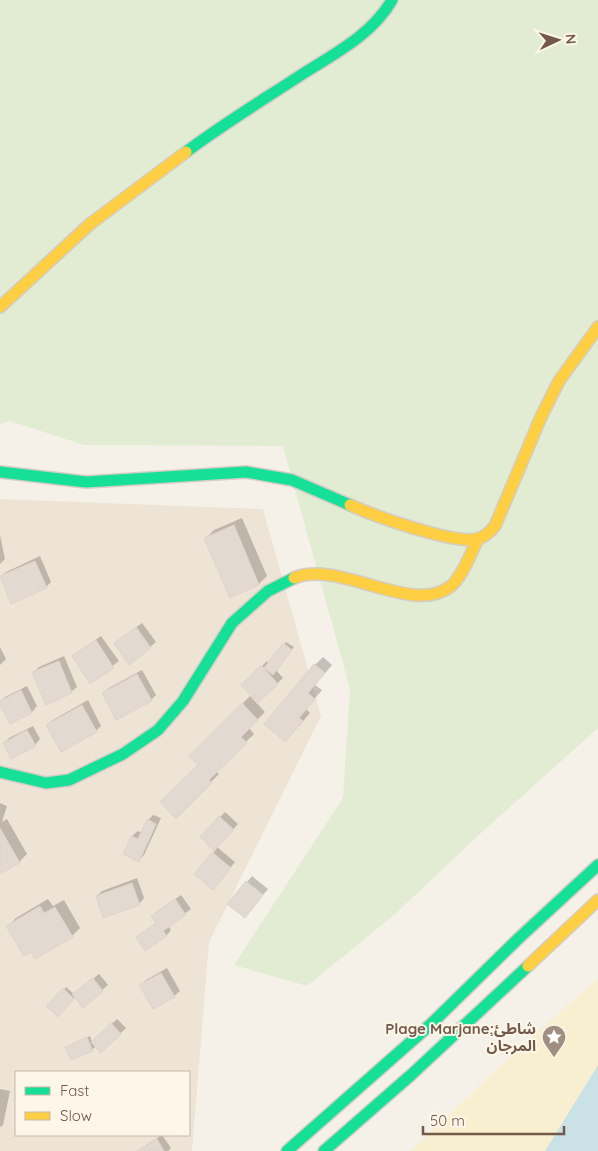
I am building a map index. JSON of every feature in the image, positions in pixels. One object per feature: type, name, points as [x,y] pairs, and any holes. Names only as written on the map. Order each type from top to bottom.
[{"type":"street","points":[[0,307],[90,224],[212,134],[361,36],[385,12],[392,0]]},
{"type":"street","points":[[0,472],[86,482],[246,472],[292,480],[358,509],[440,536],[468,540],[478,539],[487,535],[495,526],[554,390],[598,327]]},
{"type":"street","points":[[0,772],[46,784],[61,782],[123,754],[158,730],[182,701],[232,623],[268,591],[284,582],[300,575],[327,574],[403,593],[427,595],[440,592],[452,585],[463,569],[478,539]]},
{"type":"street","points":[[287,1151],[430,1025],[519,938],[598,866]]},
{"type":"street","points":[[324,1151],[411,1075],[598,900]]},
{"type":"shaded area","points":[[0,499],[263,509],[321,716],[209,942],[192,1151],[0,1151]]},
{"type":"green space","points":[[0,0],[598,0],[598,728],[481,833],[394,915],[307,986],[234,965],[343,798],[350,689],[283,446],[84,445],[10,421],[0,424]]},
{"type":"sand","name":"Plage Marjane;شاطئ المرجان","points":[[598,979],[598,1065],[545,1151],[411,1151],[517,1050]]},
{"type":"water","points":[[598,1065],[598,1151],[545,1151]]},
{"type":"building","points":[[234,525],[259,585],[230,598],[204,538]]},
{"type":"building","points":[[35,561],[47,588],[11,604],[0,576]]},
{"type":"building","points":[[136,627],[151,648],[129,665],[114,643]]},
{"type":"building","points":[[96,640],[114,668],[90,684],[72,656]]},
{"type":"building","points":[[283,643],[292,650],[273,675],[264,668]]},
{"type":"building","points":[[59,661],[72,693],[46,705],[32,672]]},
{"type":"building","points":[[314,664],[325,673],[308,693],[315,699],[299,718],[303,721],[285,742],[264,724]]},
{"type":"building","points":[[261,665],[278,684],[258,703],[241,685]]},
{"type":"building","points":[[137,674],[152,701],[116,720],[102,693]]},
{"type":"building","points":[[21,690],[32,713],[10,724],[0,705],[0,701]]},
{"type":"building","points":[[242,703],[258,720],[241,737],[247,743],[209,780],[212,783],[176,819],[160,802],[198,765],[189,756]]},
{"type":"building","points":[[82,705],[97,732],[61,752],[46,725]]},
{"type":"building","points":[[27,730],[36,746],[11,759],[3,743]]},
{"type":"building","points":[[219,816],[234,830],[214,851],[200,837]]},
{"type":"building","points":[[147,819],[156,824],[139,862],[123,854],[131,836],[138,839]]},
{"type":"building","points":[[0,828],[20,863],[0,874]]},
{"type":"building","points":[[212,852],[231,868],[213,890],[194,874]]},
{"type":"building","points":[[246,881],[263,895],[245,918],[227,904]]},
{"type":"building","points":[[132,883],[140,905],[103,918],[96,896]]},
{"type":"building","points":[[175,899],[186,915],[163,931],[167,936],[145,951],[136,937],[156,923],[151,916]]},
{"type":"building","points":[[40,906],[44,913],[55,907],[73,937],[35,959],[31,952],[24,956],[6,926]]},
{"type":"building","points":[[161,973],[175,997],[153,1009],[139,985]]},
{"type":"building","points":[[93,978],[103,991],[83,1008],[72,994]]},
{"type":"building","points":[[63,988],[74,999],[58,1017],[46,1006]]},
{"type":"building","points":[[111,1023],[121,1034],[101,1053],[91,1042]]},
{"type":"building","points":[[87,1037],[93,1051],[71,1060],[65,1047]]},
{"type":"building","points":[[157,1139],[164,1151],[137,1151]]},
{"type":"traffic: fast","points":[[186,152],[351,43],[374,24],[392,0]]},
{"type":"traffic: fast","points":[[0,472],[86,482],[246,472],[292,480],[350,505]]},
{"type":"traffic: fast","points":[[0,772],[46,783],[69,780],[123,754],[158,730],[183,701],[232,623],[268,591],[294,578]]},
{"type":"traffic: fast","points":[[287,1151],[430,1025],[519,938],[598,865]]},
{"type":"traffic: fast","points":[[324,1151],[411,1075],[528,966]]},
{"type":"traffic: slow","points":[[0,307],[90,224],[186,152]]},
{"type":"traffic: slow","points":[[350,505],[395,522],[450,537],[477,539],[487,534],[495,526],[541,417],[559,381],[598,327]]},
{"type":"traffic: slow","points":[[294,578],[312,574],[333,576],[397,592],[417,595],[435,594],[455,582],[478,539]]},
{"type":"traffic: slow","points":[[528,966],[598,900]]},
{"type":"place","name":"Plage Marjane;شاطئ المرجان","points":[[554,1058]]}]
